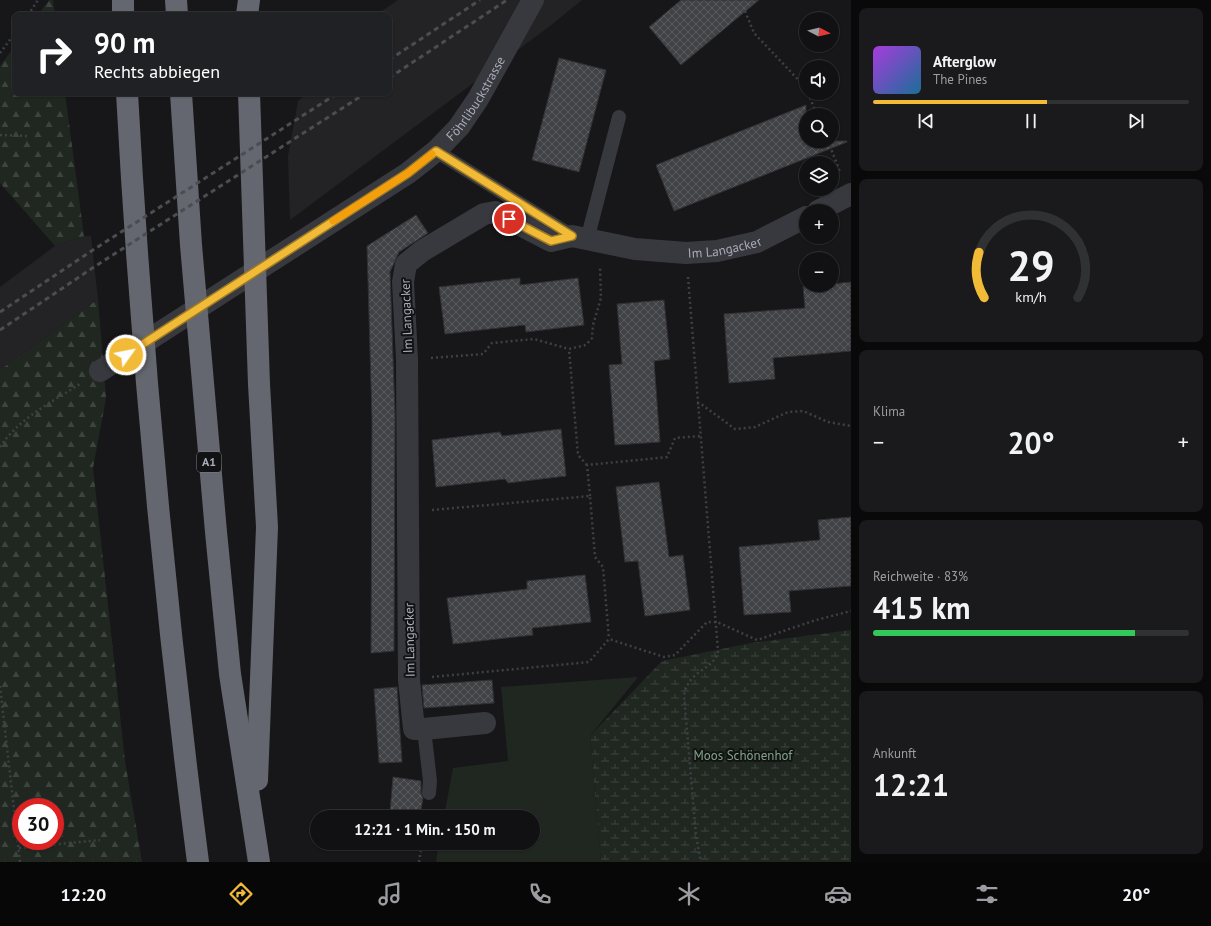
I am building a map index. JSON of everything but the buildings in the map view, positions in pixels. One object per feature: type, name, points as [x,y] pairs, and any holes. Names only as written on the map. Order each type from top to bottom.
[{"type":"highway","points":[[123,0],[123,12]]},
{"type":"highway","points":[[176,0],[177,12]]},
{"type":"highway","points":[[244,0],[246,12]]},
{"type":"highway","points":[[247,12],[249,0]]},
{"type":"highway","points":[[127,96],[137,249],[152,427],[176,679],[198,862]]},
{"type":"highway","name":"A1","points":[[181,96],[193,268],[230,674],[259,862]]},
{"type":"highway","points":[[248,96],[258,368],[267,527],[255,830]]},
{"type":"street","name":"Föhrlibuckstrasse","points":[[100,371],[408,173],[436,151],[459,127],[478,99],[533,0]]},
{"type":"street","points":[[832,204],[851,194]]},
{"type":"street","name":"Im Langacker","points":[[424,729],[414,729],[409,680],[407,359],[403,282],[406,264],[422,251],[484,214],[495,212],[551,241],[586,240],[635,249],[686,253],[717,251],[757,242],[799,221]]},
{"type":"street","points":[[424,729],[485,722]]},
{"type":"lane","points":[[436,151],[586,240],[619,116]]},
{"type":"lane","points":[[424,729],[430,781],[429,793]]},
{"type":"path","points":[[30,12],[38,0]]},
{"type":"path","points":[[745,11],[754,33],[799,81]]},
{"type":"path","points":[[0,53],[12,37]]},
{"type":"path","points":[[0,135],[27,136]]},
{"type":"path","points":[[831,148],[851,194]]},
{"type":"path","points":[[407,359],[483,354],[492,343],[534,339],[569,349],[586,345],[592,338],[593,325],[601,298],[586,240]]},
{"type":"path","points":[[686,253],[718,651],[714,660],[690,678],[685,688],[684,696],[696,836],[700,862]]},
{"type":"path","points":[[409,680],[589,662],[609,639],[603,568],[596,557],[587,465],[578,455],[569,349]]},
{"type":"path","points":[[0,447],[28,417],[100,371]]},
{"type":"path","points":[[697,404],[702,404],[735,429],[755,427],[788,412],[803,411],[828,422],[851,426]]},
{"type":"path","points":[[587,465],[667,458],[675,438],[700,436]]},
{"type":"path","points":[[437,510],[590,496]]},
{"type":"path","points":[[609,639],[664,657],[675,655],[707,622],[716,622],[758,640],[816,620],[851,611]]},
{"type":"path","points":[[0,686],[13,798]]},
{"type":"path","points":[[64,844],[100,840]]},
{"type":"path","points":[[19,850],[20,862]]},
{"type":"path","points":[[419,862],[421,850]]},
{"type":"shaded area","points":[[398,0],[582,0],[550,26],[290,220],[288,156],[298,101],[304,96],[392,96],[392,12],[380,12]]},
{"type":"shaded area","points":[[84,236],[91,236],[98,299],[0,370],[0,287],[55,246]]},
{"type":"green space","points":[[49,0],[53,0],[55,12],[40,12]]},
{"type":"green space","points":[[12,50],[12,96],[65,96],[84,236],[55,246],[0,183],[0,66]]},
{"type":"green space","points":[[98,299],[106,398],[93,468],[125,761],[142,862],[0,862],[0,370]]},
{"type":"green space","name":"Moos Schönenhof","points":[[851,630],[851,862],[601,862],[590,736],[662,661],[751,643]]},
{"type":"green space","points":[[638,677],[590,736],[601,862],[436,862],[438,850],[540,850],[540,810],[445,810],[453,768],[508,761],[501,687]]},
{"type":"railway","points":[[392,58],[480,0]]},
{"type":"railway","points":[[392,76],[507,0]]},
{"type":"railway","points":[[0,312],[93,250],[333,96]]},
{"type":"railway","points":[[0,330],[94,267],[361,96]]},
{"type":"slow traffic","points":[[333,221],[408,173],[432,154]]},
{"type":"route","points":[[126,355],[408,173],[436,151],[499,192],[572,236],[551,241],[509,219]]}]
